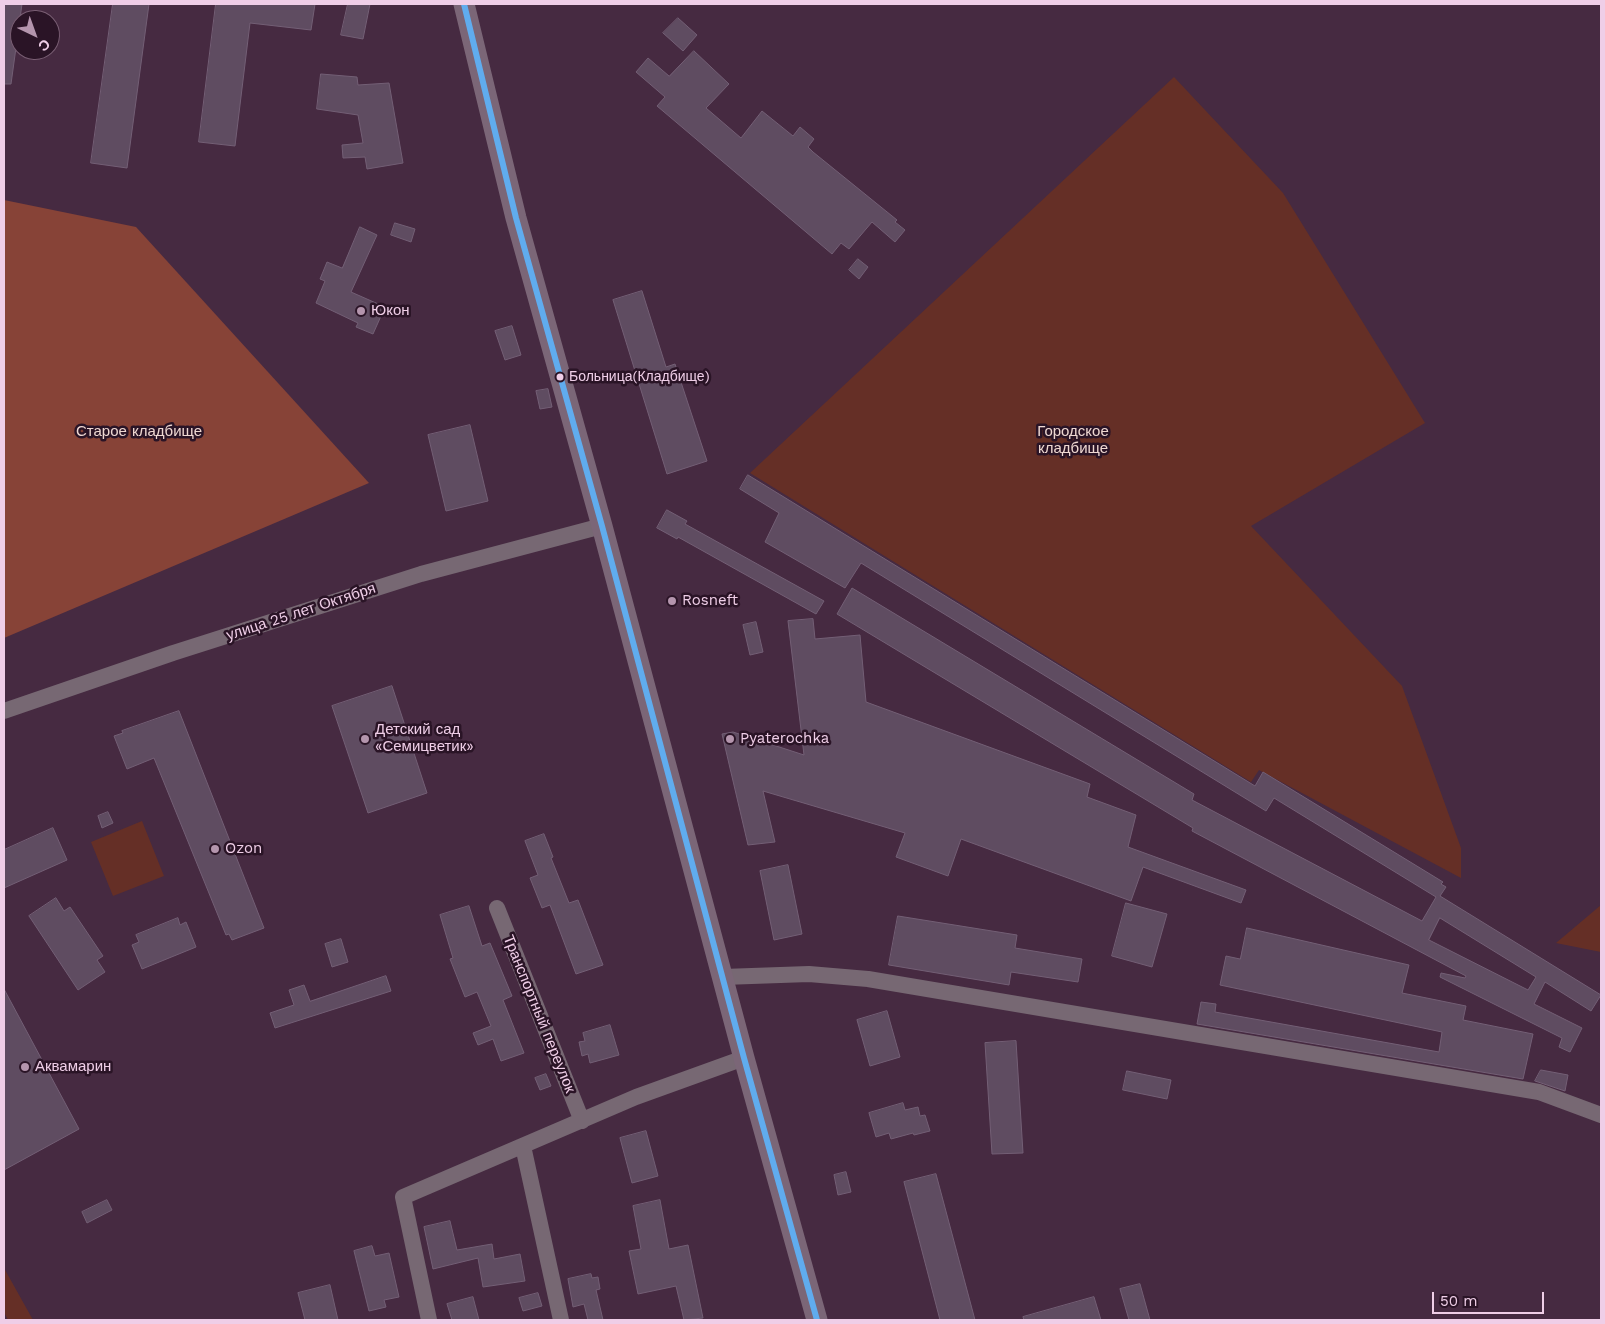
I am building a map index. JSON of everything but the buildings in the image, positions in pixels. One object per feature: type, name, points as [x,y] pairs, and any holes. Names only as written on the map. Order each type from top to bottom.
[{"type":"main road","points":[[464,4],[516,218],[602,526],[744,1058],[817,1320]]},
{"type":"street","name":"улица 25 лет Октября","points":[[4,711],[182,650],[421,574],[602,526]]},
{"type":"street","name":"Транспортный переулок","points":[[497,908],[582,1121]]},
{"type":"street","points":[[723,977],[809,974],[868,979],[1539,1092],[1600,1114]]},
{"type":"street","points":[[429,1320],[403,1197],[636,1097],[744,1058]]},
{"type":"street","points":[[523,1146],[561,1320]]},
{"type":"green space","name":"Городское кладбище","points":[[1174,77],[1283,193],[1425,423],[1251,526],[1402,686],[1461,848],[1461,878],[1259,770],[1251,782],[750,473]]},
{"type":"green space","name":"Старое кладбище","points":[[4,200],[136,227],[369,483],[4,638]]},
{"type":"green space","points":[[142,821],[164,876],[113,896],[91,842]]},
{"type":"green space","points":[[1601,905],[1601,952],[1556,943]]},
{"type":"green space","points":[[4,1268],[33,1320],[8,1320],[4,1312]]},
{"type":"transit line","points":[[464,4],[516,218],[602,526],[744,1058],[817,1320]]},
{"type":"place","name":"Юкон","points":[[361,311]]},
{"type":"place","name":"Больница(Кладбище)","points":[[560,377]]},
{"type":"place","name":"Rosneft","points":[[672,601]]},
{"type":"place","name":"Детский сад «Семицветик»","points":[[365,739]]},
{"type":"place","name":"Pyaterochka","points":[[730,739]]},
{"type":"place","name":"Ozon","points":[[215,849]]},
{"type":"place","name":"Аквамарин","points":[[25,1067]]}]
